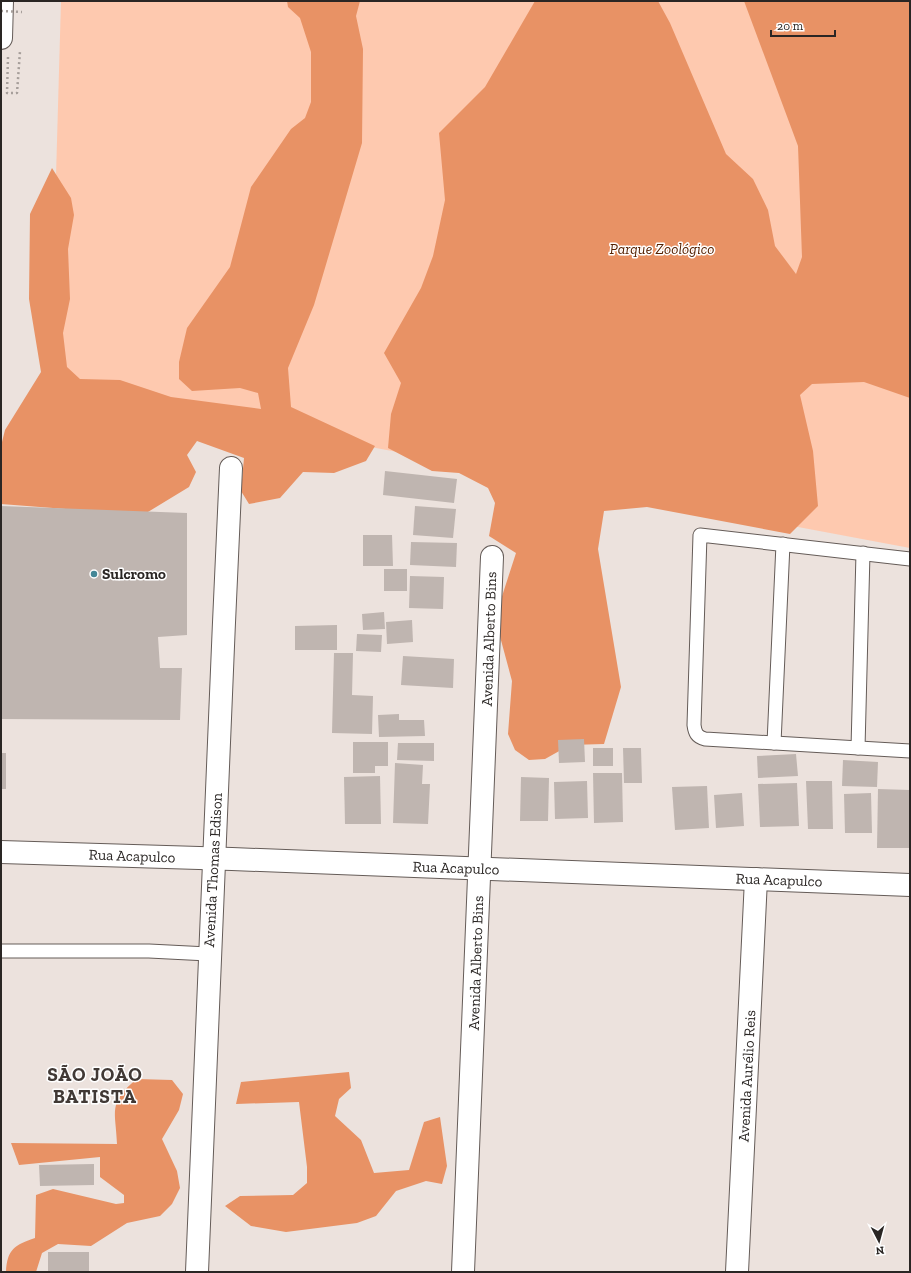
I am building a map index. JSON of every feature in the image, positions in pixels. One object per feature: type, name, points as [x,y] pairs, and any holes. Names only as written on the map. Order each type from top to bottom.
[{"type":"street","points":[[1,38],[2,1]]},
{"type":"street","name":"Avenida Thomas Edison","points":[[196,1272],[208,954],[214,858],[231,468]]},
{"type":"street","name":"Avenida Alberto Bins","points":[[463,1272],[492,558]]},
{"type":"street","name":"Rua Acapulco","points":[[1,852],[214,858],[910,885]]},
{"type":"street","name":"Avenida Aurélio Reis","points":[[737,1272],[756,879]]},
{"type":"lane","points":[[910,559],[700,535],[695,732],[699,737],[705,739],[910,752]]},
{"type":"lane","points":[[774,743],[783,544]]},
{"type":"lane","points":[[858,748],[863,553]]},
{"type":"lane","points":[[1,951],[149,951],[208,954]]},
{"type":"path","points":[[1,11],[22,12]]},
{"type":"green space","name":"Parque Zoológico","points":[[61,1],[910,1],[910,548],[50,387]]},
{"type":"green space","points":[[287,1],[360,1],[356,16],[363,49],[362,143],[314,305],[288,368],[291,407],[375,446],[366,461],[334,473],[303,472],[280,498],[249,504],[241,491],[244,458],[197,441],[187,455],[196,472],[189,487],[143,515],[1,504],[1,446],[5,430],[41,372],[29,299],[30,214],[52,168],[71,198],[74,215],[68,249],[70,299],[63,333],[67,367],[80,379],[120,380],[171,397],[261,409],[258,393],[240,388],[192,391],[179,379],[179,362],[187,328],[230,267],[251,187],[291,129],[305,118],[311,102],[311,52],[300,18],[288,7]]},
{"type":"green space","points":[[535,1],[658,1],[670,23],[726,154],[753,179],[768,210],[775,246],[796,274],[802,257],[798,146],[744,1],[910,1],[910,398],[864,382],[812,384],[800,395],[813,451],[818,506],[790,534],[647,507],[604,511],[598,549],[621,687],[604,744],[570,745],[545,759],[529,760],[515,750],[508,734],[512,681],[495,618],[516,553],[489,536],[495,503],[488,488],[459,473],[432,471],[388,448],[391,414],[401,383],[384,353],[421,288],[433,256],[445,200],[439,133],[485,87]]},
{"type":"green space","points":[[349,1072],[351,1088],[339,1099],[335,1116],[361,1140],[374,1173],[409,1170],[424,1122],[440,1117],[447,1166],[442,1184],[426,1181],[396,1191],[376,1216],[357,1223],[286,1232],[251,1226],[225,1206],[240,1196],[293,1195],[307,1183],[307,1167],[299,1102],[236,1104],[241,1082]]},
{"type":"green space","points":[[137,1079],[172,1080],[183,1094],[179,1110],[162,1139],[177,1171],[180,1188],[172,1204],[160,1216],[127,1223],[91,1246],[58,1244],[42,1253],[36,1272],[6,1272],[8,1258],[13,1249],[22,1243],[35,1238],[36,1195],[53,1189],[116,1204],[124,1203],[124,1195],[100,1177],[100,1157],[19,1165],[11,1143],[117,1144],[115,1108],[117,1101],[127,1087]]},
{"type":"building","points":[[385,471],[457,479],[454,503],[383,495]]},
{"type":"building","name":"Sulcromo","points":[[1,506],[187,513],[187,635],[158,637],[160,668],[182,668],[180,720],[1,719]]},
{"type":"building","points":[[415,506],[456,509],[453,538],[413,535]]},
{"type":"building","points":[[363,535],[392,535],[393,566],[363,566]]},
{"type":"building","points":[[411,542],[457,543],[456,567],[410,565]]},
{"type":"building","points":[[384,569],[407,569],[407,591],[384,591]]},
{"type":"building","points":[[410,576],[444,577],[443,609],[409,608]]},
{"type":"building","points":[[384,612],[385,629],[363,630],[362,614]]},
{"type":"building","points":[[412,620],[413,642],[387,644],[386,622]]},
{"type":"building","points":[[337,625],[337,650],[295,650],[295,626]]},
{"type":"building","points":[[357,634],[382,635],[381,652],[356,651]]},
{"type":"building","points":[[334,653],[353,653],[352,695],[373,696],[372,734],[332,733]]},
{"type":"building","points":[[403,656],[454,659],[453,688],[401,685]]},
{"type":"building","points":[[399,714],[399,720],[424,720],[425,736],[379,737],[378,715]]},
{"type":"building","points":[[584,739],[585,762],[559,763],[558,740]]},
{"type":"building","points":[[353,742],[388,742],[388,766],[375,766],[375,773],[353,773]]},
{"type":"building","points":[[398,743],[434,743],[434,761],[397,760]]},
{"type":"building","points":[[593,748],[613,748],[613,766],[593,766]]},
{"type":"building","points":[[623,748],[641,748],[642,783],[624,783]]},
{"type":"building","points":[[1,753],[6,753],[6,789],[1,789]]},
{"type":"building","points":[[796,754],[798,776],[758,778],[757,756]]},
{"type":"building","points":[[843,760],[878,762],[877,787],[842,786]]},
{"type":"building","points":[[395,763],[423,765],[422,784],[430,784],[428,824],[393,823]]},
{"type":"building","points":[[593,773],[622,773],[623,822],[594,823]]},
{"type":"building","points":[[380,776],[381,824],[345,824],[344,777]]},
{"type":"building","points":[[521,777],[549,778],[548,821],[520,821]]},
{"type":"building","points":[[587,781],[588,818],[555,819],[554,782]]},
{"type":"building","points":[[806,781],[832,781],[833,829],[808,829]]},
{"type":"building","points":[[797,783],[799,826],[760,827],[758,784]]},
{"type":"building","points":[[707,786],[709,828],[675,830],[672,787]]},
{"type":"building","points":[[878,789],[910,790],[910,848],[877,848]]},
{"type":"building","points":[[742,793],[744,826],[716,828],[714,795]]},
{"type":"building","points":[[871,793],[872,833],[845,833],[844,794]]},
{"type":"building","points":[[94,1164],[94,1185],[40,1186],[39,1165]]},
{"type":"building","points":[[48,1252],[89,1252],[89,1272],[48,1272]]},
{"type":"place","name":"Sulcromo","points":[[94,574]]},
{"type":"district","name":"SÃO JOÃO BATISTA","points":[[95,1085]]}]
